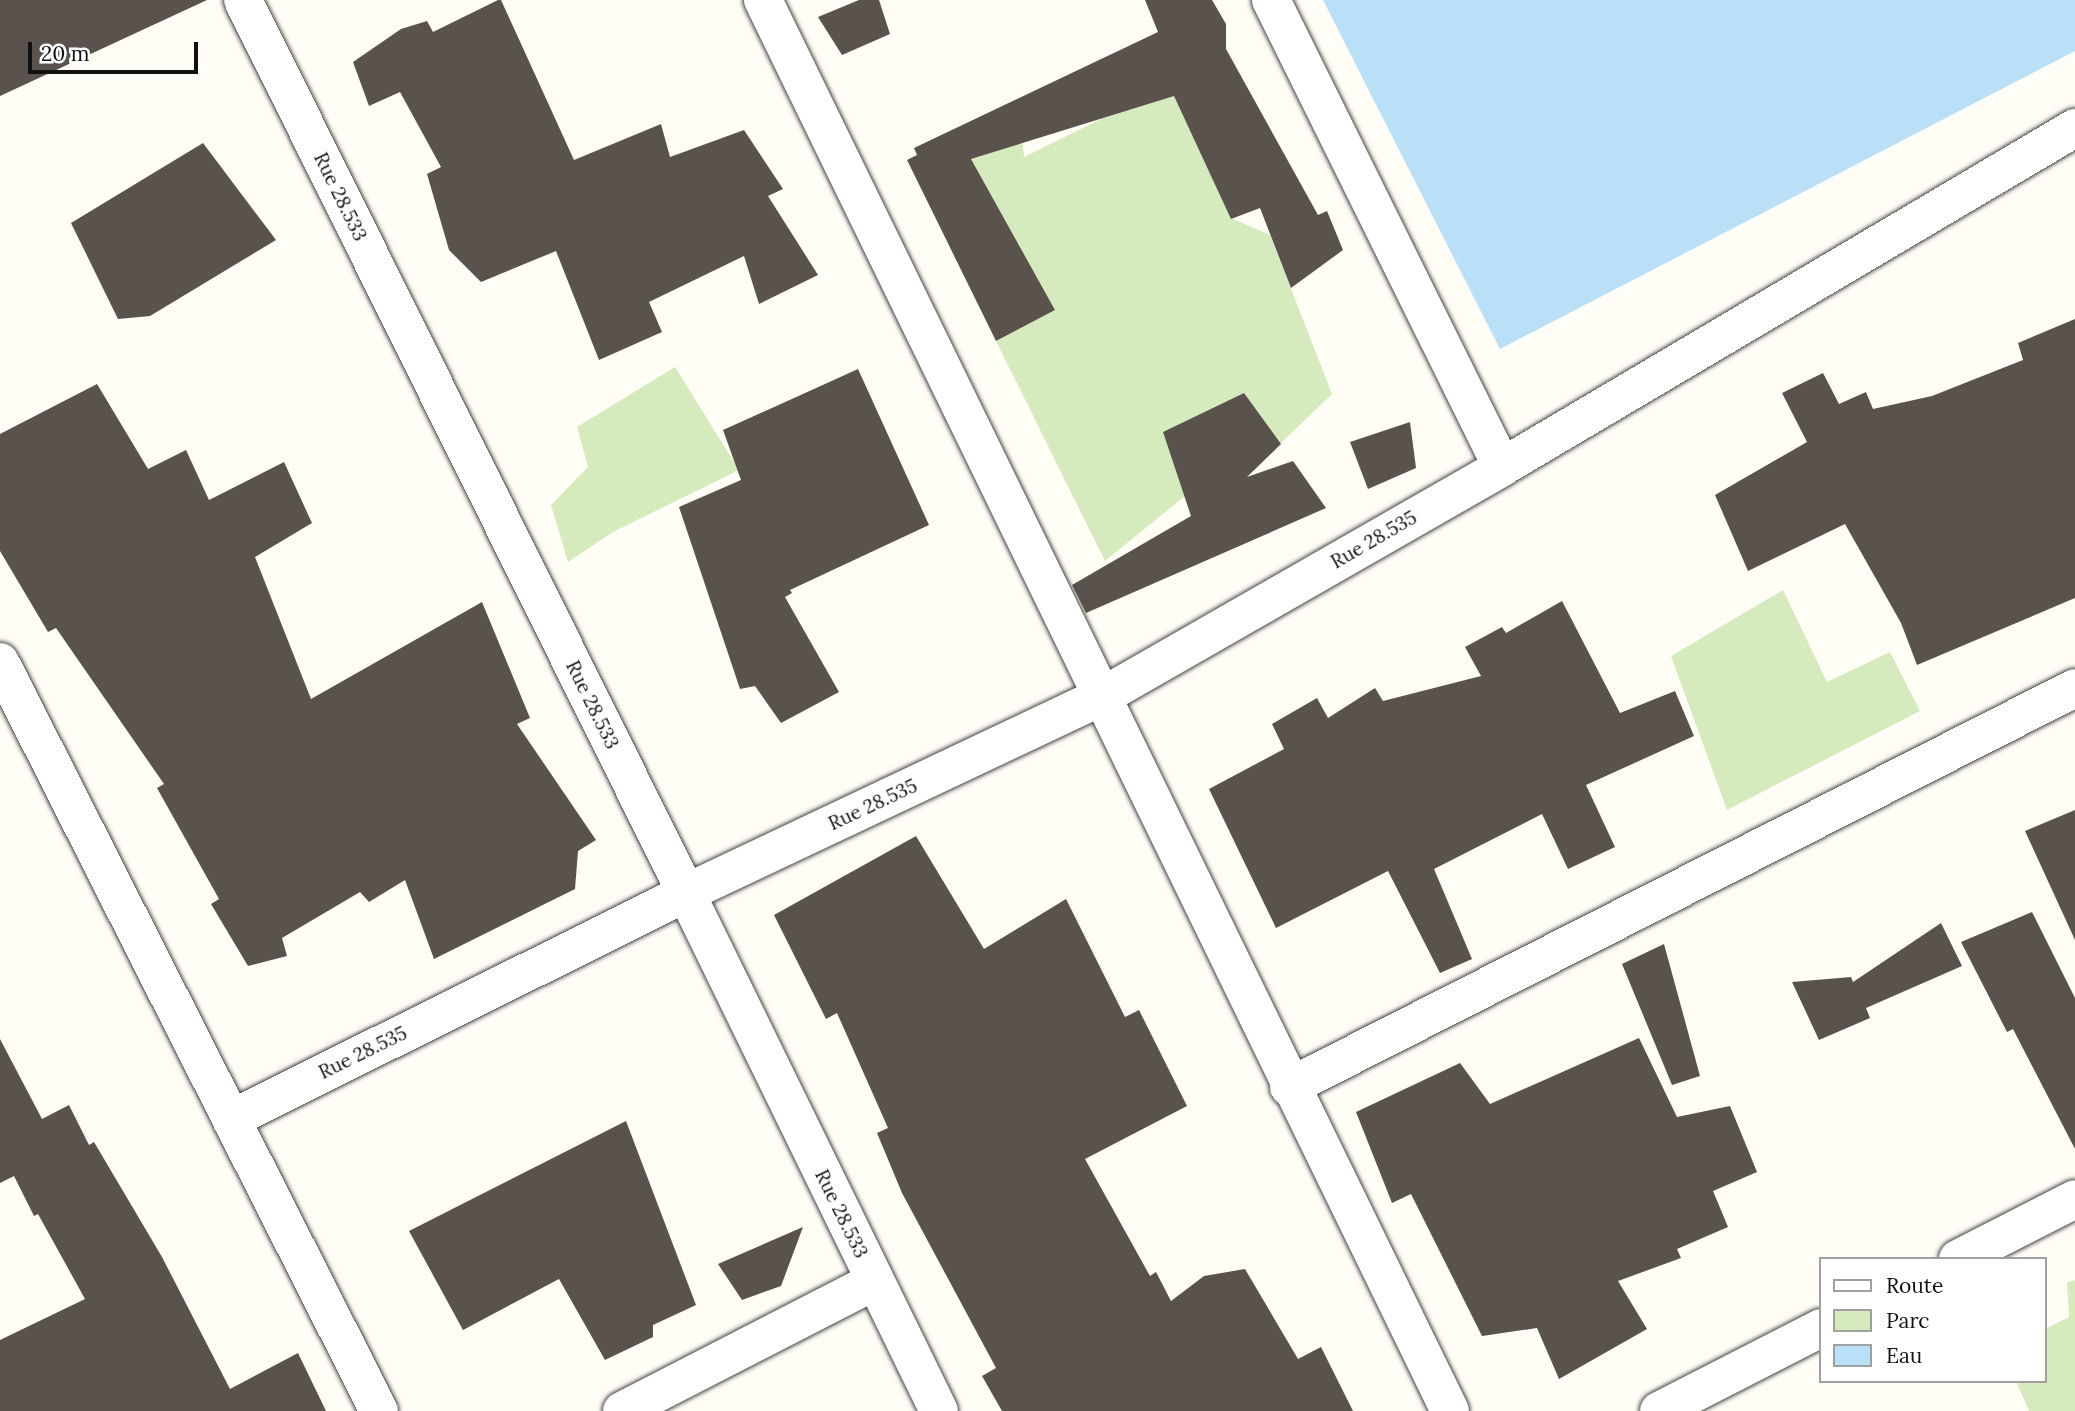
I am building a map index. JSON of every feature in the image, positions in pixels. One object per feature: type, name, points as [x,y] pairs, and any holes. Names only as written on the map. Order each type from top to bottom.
[{"type":"street","name":"Rue 28.533","points":[[243,0],[686,893],[873,1282],[939,1411]]},
{"type":"street","points":[[763,0],[1289,1087],[1450,1411]]},
{"type":"street","points":[[1271,0],[1502,467]]},
{"type":"street","name":"Rue 28.535","points":[[231,1119],[686,893],[1101,697],[1502,467],[2075,128]]},
{"type":"street","points":[[0,662],[379,1411]]},
{"type":"street","points":[[1289,1087],[2075,688]]},
{"type":"street","points":[[1962,1257],[2075,1199]]},
{"type":"street","points":[[622,1411],[873,1282]]},
{"type":"street","points":[[1659,1411],[1820,1329]]},
{"type":"green space","points":[[1152,37],[1179,106],[1231,218],[1270,235],[1332,394],[1280,444],[1244,393],[1164,432],[1185,496],[1105,561],[996,341],[1055,310],[956,132],[1018,99],[1024,157],[1103,118],[1090,64]]},
{"type":"green space","points":[[675,367],[739,470],[613,532],[568,562],[551,505],[588,467],[577,427]]},
{"type":"green space","points":[[1783,590],[1827,682],[1890,652],[1920,711],[1727,810],[1671,656]]},
{"type":"green space","points":[[2075,1280],[2075,1411],[2029,1411],[2017,1383],[2047,1383],[2047,1328],[2069,1317],[2067,1283]]},
{"type":"water","points":[[1323,0],[2075,0],[2075,51],[1500,349]]},
{"type":"building","points":[[0,0],[207,0],[0,96]]},
{"type":"building","points":[[501,0],[574,160],[661,124],[670,157],[744,130],[783,189],[768,196],[818,275],[759,304],[744,256],[649,302],[662,332],[599,360],[556,251],[481,282],[449,250],[427,174],[441,167],[400,92],[369,106],[353,62],[401,29],[427,21],[433,32]]},
{"type":"building","points":[[859,0],[879,0],[890,34],[842,55],[818,17]]},
{"type":"building","points":[[1145,0],[1212,0],[1226,24],[1226,49],[1318,215],[1327,211],[1343,250],[1291,288],[1260,208],[1231,219],[1174,96],[971,159],[1055,310],[996,341],[907,160],[917,155],[914,148],[1158,32]]},
{"type":"building","points":[[203,143],[276,240],[150,316],[118,319],[71,223]]},
{"type":"building","points":[[2075,319],[2075,598],[1917,665],[1901,623],[1845,524],[1748,571],[1715,495],[1807,442],[1782,393],[1823,373],[1839,404],[1866,392],[1873,409],[1932,396],[2023,360],[2018,343]]},
{"type":"building","points":[[858,369],[929,525],[790,590],[792,593],[785,597],[839,692],[781,723],[755,686],[740,689],[679,507],[741,480],[723,430]]},
{"type":"building","points":[[97,384],[148,469],[186,450],[209,500],[284,462],[312,523],[255,557],[311,699],[482,602],[530,718],[517,724],[596,840],[578,851],[575,889],[434,959],[405,880],[369,902],[360,892],[282,938],[287,956],[248,966],[211,904],[219,899],[157,788],[164,784],[56,628],[48,632],[0,551],[0,434]]},
{"type":"building","points":[[1244,393],[1281,444],[1247,477],[1293,461],[1326,508],[1086,613],[1072,585],[1191,516],[1163,432]]},
{"type":"building","points":[[1410,422],[1416,468],[1368,489],[1350,442]]},
{"type":"building","points":[[1562,601],[1620,713],[1675,691],[1694,736],[1586,785],[1615,847],[1568,869],[1542,814],[1434,869],[1472,959],[1440,973],[1388,871],[1276,928],[1209,789],[1284,749],[1272,724],[1317,698],[1328,718],[1375,688],[1383,701],[1481,676],[1465,647],[1502,627],[1506,633]]},
{"type":"building","points":[[2075,810],[2075,940],[2025,831]]},
{"type":"building","points":[[916,836],[984,949],[1066,899],[1125,1017],[1139,1010],[1187,1106],[1085,1159],[1150,1276],[1156,1272],[1171,1301],[1204,1276],[1245,1269],[1298,1359],[1321,1347],[1353,1411],[1002,1411],[982,1376],[996,1368],[902,1193],[877,1133],[888,1128],[837,1013],[826,1019],[774,915]]},
{"type":"building","points":[[2032,912],[2075,998],[2075,1149],[2013,1029],[2007,1032],[1961,942]]},
{"type":"building","points":[[1941,923],[1962,966],[1866,1008],[1870,1018],[1819,1040],[1792,982],[1851,977],[1853,982]]},
{"type":"building","points":[[1664,944],[1700,1076],[1672,1085],[1622,964]]},
{"type":"building","points":[[1639,1038],[1677,1117],[1730,1106],[1757,1172],[1713,1191],[1728,1227],[1677,1249],[1681,1258],[1618,1281],[1647,1329],[1559,1379],[1537,1328],[1482,1336],[1411,1194],[1392,1203],[1356,1112],[1460,1063],[1490,1104]]},
{"type":"building","points":[[0,1039],[42,1119],[69,1105],[89,1145],[94,1142],[162,1257],[230,1389],[298,1353],[326,1411],[0,1411],[0,1340],[85,1299],[38,1214],[34,1216],[14,1176],[0,1183]]},
{"type":"building","points":[[626,1121],[696,1305],[653,1325],[653,1337],[605,1360],[559,1279],[463,1330],[409,1231]]},
{"type":"building","points":[[803,1227],[781,1286],[742,1300],[718,1264]]}]
